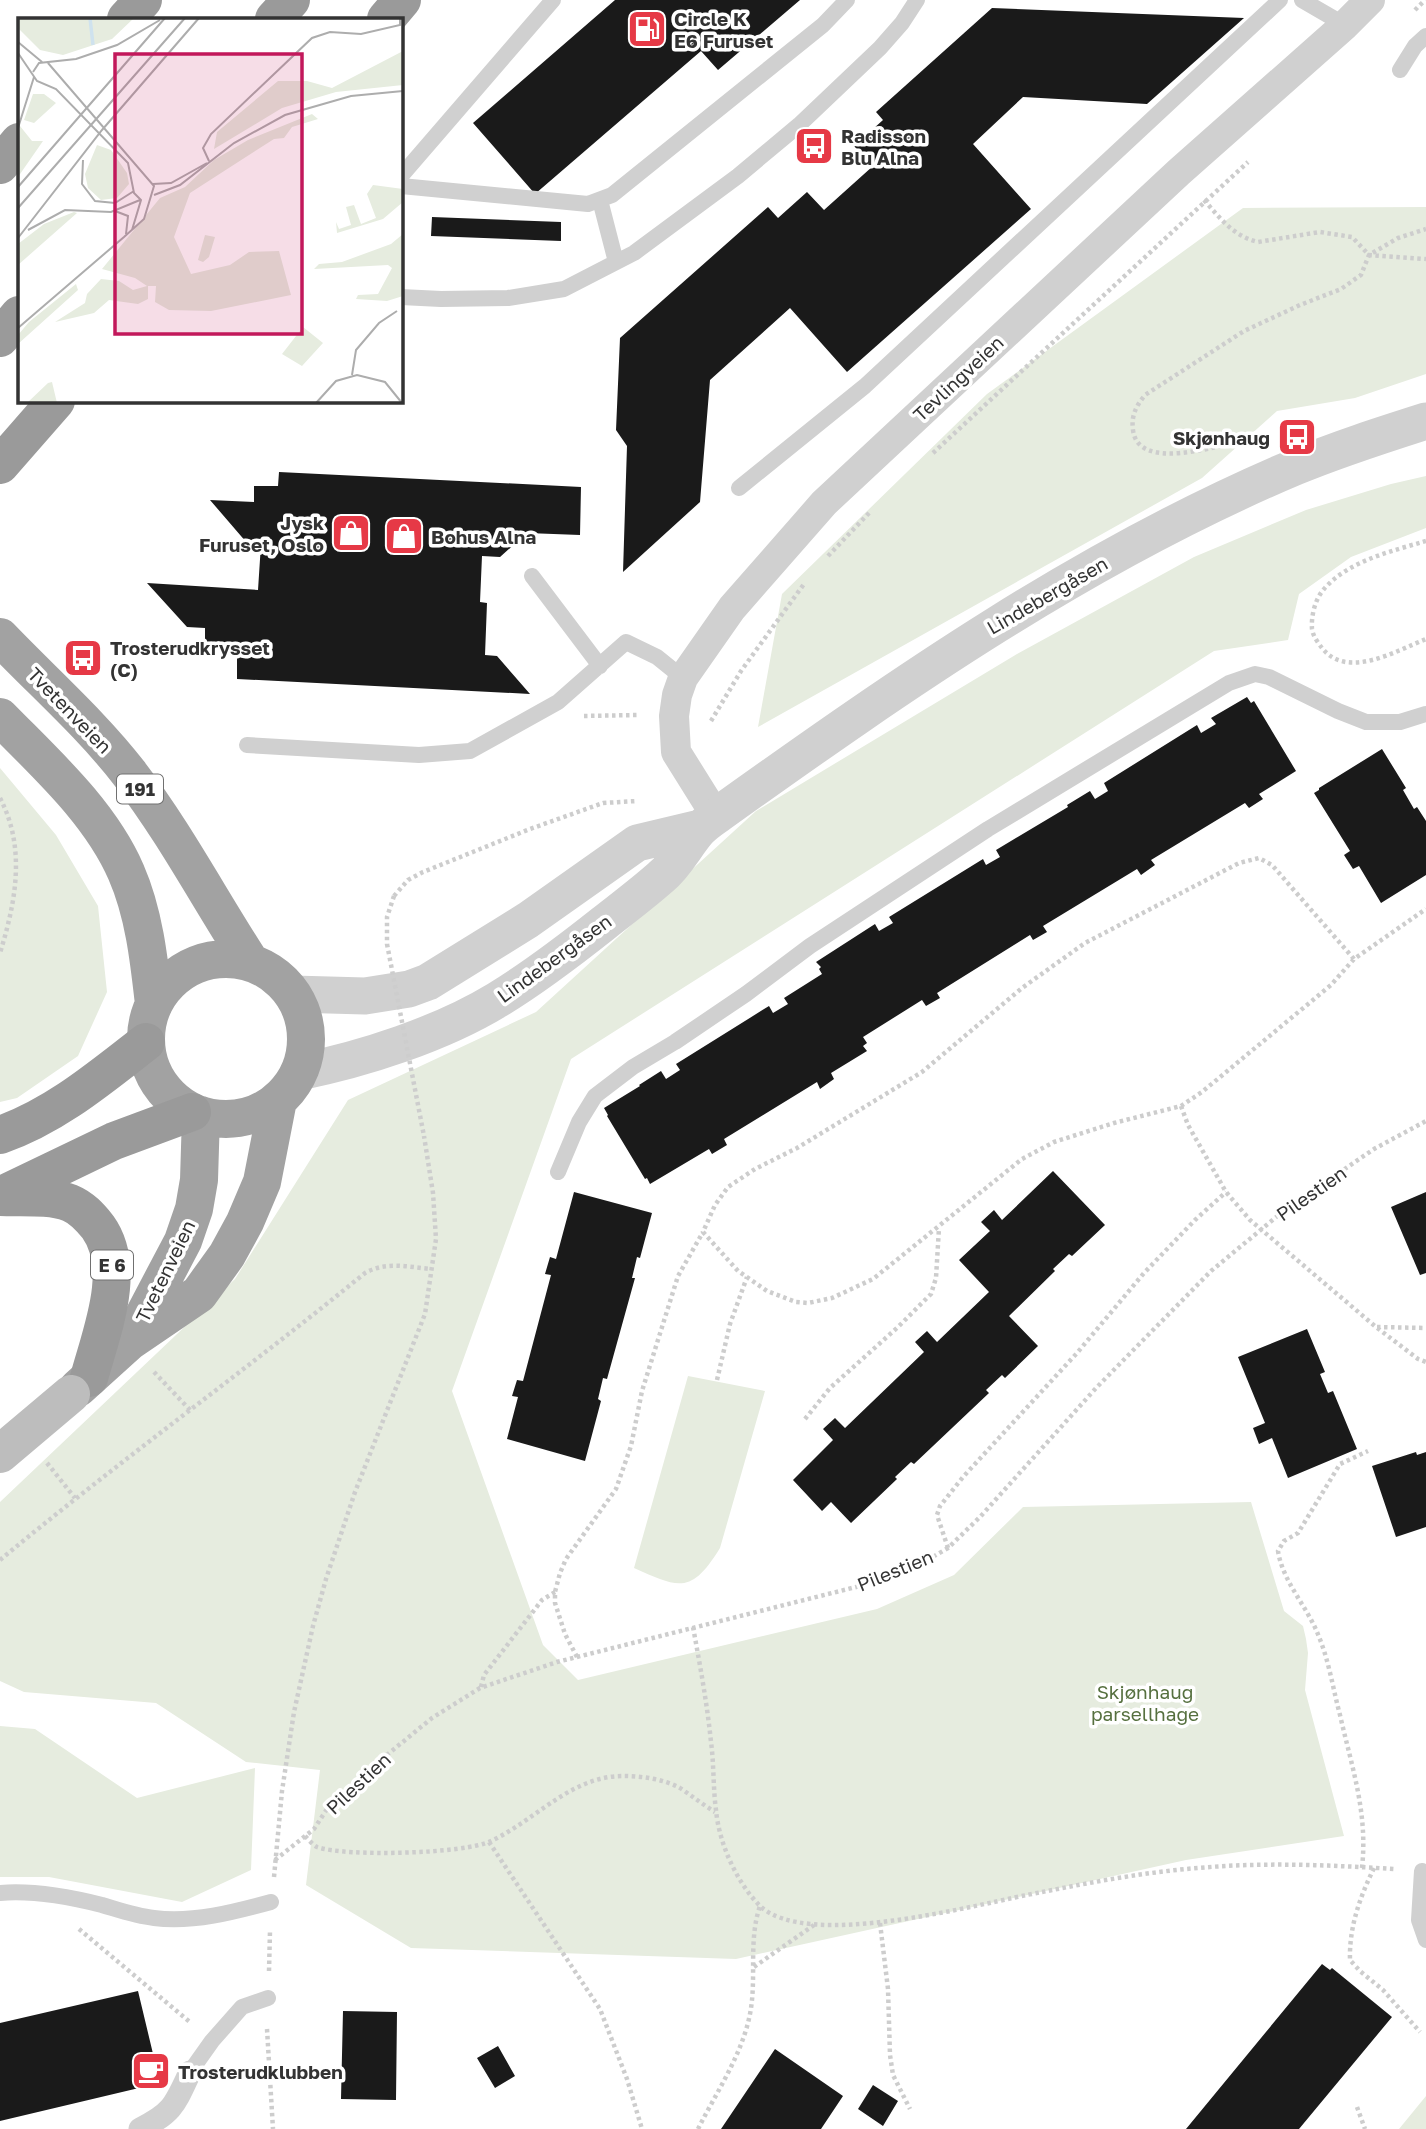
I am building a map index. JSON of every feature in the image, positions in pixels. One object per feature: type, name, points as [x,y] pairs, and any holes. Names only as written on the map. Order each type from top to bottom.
[{"type":"highway","points":[[127,18],[143,0]]},
{"type":"highway","points":[[275,18],[291,0]]},
{"type":"highway","points":[[387,18],[402,0]]},
{"type":"highway","points":[[0,165],[18,143]]},
{"type":"highway","points":[[0,338],[18,316]]},
{"type":"highway","points":[[0,466],[55,402]]},
{"type":"highway","name":"Tvetenveien","points":[[0,637],[129,773],[251,963]]},
{"type":"highway","name":"Tvetenveien","points":[[0,717],[79,802],[104,833],[125,871],[139,912],[149,956],[154,1004]]},
{"type":"highway","name":"Tvetenveien","points":[[80,1386],[141,1355],[199,1293],[227,1255],[262,1182],[289,1086],[304,1059],[306,1032],[293,994],[275,975],[251,963],[232,959],[195,965],[164,988],[154,1004],[148,1022],[146,1042],[149,1063],[159,1083],[173,1100],[196,1114],[199,1180],[194,1209],[141,1355]]},
{"type":"highway","points":[[11,1131],[73,1097],[146,1042]]},
{"type":"highway","points":[[196,1114],[228,1119],[255,1114],[289,1086]]},
{"type":"highway","name":"E 6","points":[[16,1193],[114,1142],[196,1114]]},
{"type":"highway","name":"E 6","points":[[16,1193],[70,1203],[89,1215],[104,1236],[109,1250],[112,1264],[110,1293],[80,1386]]},
{"type":"main road","name":"Tvetenveien","points":[[0,1454],[80,1386]]},
{"type":"street","name":"Tevlingveien","points":[[708,822],[677,752],[674,716],[683,678],[732,608],[824,503],[1179,172],[1370,0]]},
{"type":"street","name":"Lindebergåsen","points":[[289,1086],[339,1064],[392,1047],[496,1001],[561,957],[665,874],[708,822],[909,680],[1045,594],[1175,523],[1263,481],[1344,448],[1426,421]]},
{"type":"street","name":"Lindebergåsen","points":[[293,994],[365,996],[410,989],[429,982],[528,920],[638,843],[708,822]]},
{"type":"street","points":[[140,2129],[174,2107],[190,2072]]},
{"type":"lane","points":[[402,175],[553,0]]},
{"type":"lane","points":[[402,186],[588,204],[612,195],[823,25],[847,0]]},
{"type":"lane","points":[[402,297],[441,299],[520,296],[564,289],[634,253],[738,176],[799,125],[880,48],[902,23],[916,0]]},
{"type":"lane","points":[[739,488],[865,386],[1280,0]]},
{"type":"lane","points":[[1307,1],[1345,25]]},
{"type":"lane","points":[[1400,71],[1415,46],[1426,36]]},
{"type":"lane","points":[[600,200],[615,262]]},
{"type":"lane","points":[[532,576],[600,666]]},
{"type":"lane","points":[[247,745],[419,755],[470,751],[558,702],[626,642],[657,657],[683,678]]},
{"type":"lane","points":[[558,1172],[579,1122],[595,1096],[633,1067],[676,1042],[810,946],[988,829],[1229,683],[1255,674],[1269,677],[1366,722],[1400,722],[1426,714]]},
{"type":"lane","points":[[1422,1871],[1419,1920],[1426,1940]]},
{"type":"lane","points":[[0,1893],[41,1894],[171,1920],[240,1910],[271,1902]]},
{"type":"lane","points":[[190,2072],[212,2041],[242,2007],[268,1998]]},
{"type":"path","points":[[1405,19],[1425,0]]},
{"type":"path","points":[[924,462],[1251,159]]},
{"type":"path","points":[[1206,202],[1225,225],[1250,240],[1258,242],[1321,232],[1352,237],[1369,255],[1426,260]]},
{"type":"path","points":[[1242,441],[1177,454],[1150,452],[1134,437],[1133,414],[1145,395],[1211,351],[1244,331],[1341,289],[1362,275],[1369,255],[1398,237],[1426,229]]},
{"type":"path","points":[[820,565],[873,509]]},
{"type":"path","points":[[1426,541],[1360,564],[1335,578],[1322,590],[1315,604],[1312,631],[1324,651],[1335,661],[1347,663],[1367,661],[1426,639]]},
{"type":"path","points":[[705,731],[741,671],[811,574]]},
{"type":"path","points":[[558,702],[572,717],[639,715]]},
{"type":"path","points":[[0,798],[13,835],[16,868],[14,904],[0,953]]},
{"type":"path","points":[[0,1560],[75,1498],[365,1273],[375,1267],[388,1265],[431,1269],[436,1230],[433,1193],[387,944],[387,917],[394,896],[408,880],[423,872],[530,830],[603,803],[637,801]]},
{"type":"path","points":[[577,1657],[565,1634],[555,1603],[559,1573],[616,1489],[631,1446],[642,1391],[678,1276],[715,1205],[728,1187],[922,1072],[1022,988],[1085,943],[1239,863],[1259,858],[1272,865],[1354,959]]},
{"type":"path","points":[[703,1231],[738,1271],[766,1291],[796,1302],[808,1303],[832,1298],[873,1279],[1022,1159],[1054,1142],[1114,1122],[1181,1105],[1202,1092],[1331,985],[1354,959],[1426,909]]},
{"type":"path","points":[[1181,1105],[1188,1125],[1226,1192],[1260,1230],[1376,1327],[1418,1359],[1426,1362]]},
{"type":"path","name":"Pilestien","points":[[431,1269],[425,1314],[355,1492],[313,1626],[294,1713],[275,1860],[314,1829],[327,1809],[371,1768],[432,1718],[480,1688],[518,1673],[577,1657],[860,1586],[924,1562],[948,1548],[980,1517],[1097,1387],[1211,1271],[1286,1209],[1374,1149],[1426,1121]]},
{"type":"path","points":[[948,1548],[937,1515],[940,1506],[963,1477],[1077,1353],[1144,1273],[1226,1192]]},
{"type":"path","points":[[804,1419],[830,1388],[898,1327],[931,1293],[936,1279],[939,1228]]},
{"type":"path","points":[[717,1380],[730,1324],[747,1277]]},
{"type":"path","points":[[1376,1327],[1426,1328]]},
{"type":"path","points":[[141,1355],[190,1410]]},
{"type":"path","points":[[1362,1868],[1364,1833],[1361,1802],[1321,1639],[1282,1572],[1278,1551],[1284,1541],[1298,1533],[1340,1464],[1368,1451]]},
{"type":"path","points":[[480,1688],[484,1675],[542,1600],[555,1592]]},
{"type":"path","points":[[693,1627],[712,1743],[716,1812],[727,1853],[740,1878],[760,1906],[774,1916],[814,1925],[880,1923],[1044,1891],[1197,1868],[1284,1865],[1422,1871]]},
{"type":"path","points":[[305,1836],[316,1846],[325,1848],[385,1852],[451,1851],[489,1842],[587,1782],[622,1776],[643,1777],[679,1788],[716,1812]]},
{"type":"path","points":[[489,1842],[600,2009],[627,2079],[642,2129]]},
{"type":"path","points":[[1374,1868],[1359,1902],[1351,1937],[1350,1960],[1383,1990],[1420,2032]]},
{"type":"path","points":[[53,1896],[59,1911],[65,1917],[212,2041]]},
{"type":"path","points":[[271,1902],[268,1998],[274,2129]]},
{"type":"path","points":[[698,2129],[739,2048],[750,2014],[754,1921],[760,1906]]},
{"type":"path","points":[[880,1923],[888,1989],[891,2065],[893,2075],[910,2109]]},
{"type":"path","points":[[753,1967],[814,1925]]},
{"type":"path","points":[[1357,2107],[1364,2129]]},
{"type":"green space","points":[[1426,207],[1426,374],[1355,398],[1277,411],[1202,478],[758,727],[782,594],[987,394],[1243,208]]},
{"type":"green space","name":"Skjønhaug parsellhage","points":[[1426,476],[1426,528],[1351,557],[1299,594],[1288,640],[1214,651],[571,1059],[452,1391],[543,1645],[578,1680],[877,1609],[954,1575],[1023,1507],[1251,1502],[1284,1611],[1303,1626],[1308,1653],[1305,1690],[1344,1836],[1186,1860],[736,1959],[411,1948],[306,1885],[320,1770],[246,1762],[156,1703],[24,1692],[0,1681],[0,1502],[235,1279],[348,1100],[536,1012],[756,811],[1017,654],[1194,557],[1306,510]]},
{"type":"green space","points":[[0,768],[56,835],[98,906],[107,992],[78,1056],[17,1098],[0,1102]]},
{"type":"green space","points":[[688,1376],[765,1391],[720,1548],[701,1574],[683,1583],[673,1583],[634,1568]]},
{"type":"green space","points":[[0,1726],[35,1729],[137,1798],[255,1768],[251,1870],[182,1902],[49,1877],[0,1877]]},
{"type":"green space","points":[[1426,2096],[1426,2129],[1399,2129]]},
{"type":"building","points":[[615,0],[800,0],[718,70],[701,51],[535,194],[473,123]]},
{"type":"building","points":[[992,8],[1244,18],[1147,104],[1023,97],[973,144],[1031,209],[847,372],[790,308],[710,380],[700,502],[623,572],[627,446],[616,430],[620,338],[768,207],[778,218],[807,192],[824,210],[873,166],[854,146],[883,120],[876,112]]},
{"type":"building","points":[[432,217],[561,222],[561,241],[431,236]]},
{"type":"building","points":[[279,472],[581,487],[580,535],[527,533],[500,557],[482,556],[480,602],[487,603],[485,655],[497,656],[530,694],[237,679],[237,648],[205,647],[205,628],[187,627],[147,583],[258,590],[261,544],[247,543],[210,500],[254,502],[254,486],[278,486]]},
{"type":"building","points":[[1247,697],[1251,703],[1254,701],[1296,771],[1259,794],[1263,799],[1249,808],[1245,803],[1151,860],[1155,865],[1141,875],[1137,869],[1043,926],[1047,932],[1033,940],[1030,935],[937,993],[940,998],[926,1006],[922,1000],[863,1037],[867,1043],[863,1046],[867,1051],[831,1073],[834,1079],[820,1089],[817,1082],[724,1139],[727,1145],[712,1154],[709,1149],[650,1184],[647,1178],[645,1179],[604,1108],[661,1071],[666,1079],[680,1070],[676,1064],[769,1006],[773,1013],[788,1004],[784,998],[822,974],[819,969],[821,967],[816,962],[875,924],[879,931],[893,923],[889,917],[983,859],[986,865],[1000,857],[996,850],[1090,791],[1095,799],[1108,791],[1104,783],[1197,725],[1201,733],[1216,724],[1211,718]]},
{"type":"building","points":[[1382,749],[1406,788],[1403,790],[1414,809],[1417,807],[1426,821],[1426,875],[1381,903],[1359,866],[1353,869],[1344,855],[1350,851],[1314,793]]},
{"type":"building","points":[[1053,1171],[1105,1225],[1072,1256],[1069,1254],[1053,1269],[1055,1271],[1009,1316],[1038,1346],[1005,1378],[1002,1375],[986,1390],[989,1393],[914,1464],[911,1462],[895,1477],[897,1479],[851,1523],[831,1502],[822,1511],[793,1480],[833,1440],[823,1429],[835,1418],[845,1428],[924,1352],[915,1342],[927,1331],[937,1342],[989,1292],[959,1260],[990,1231],[981,1222],[994,1210],[1002,1220]]},
{"type":"building","points":[[574,1192],[652,1213],[640,1258],[637,1257],[632,1278],[635,1278],[607,1379],[603,1378],[598,1399],[601,1401],[585,1461],[507,1439],[518,1397],[512,1396],[517,1380],[523,1381],[551,1275],[545,1274],[550,1257],[556,1259]]},
{"type":"building","points":[[1426,1192],[1426,1273],[1420,1275],[1391,1207]]},
{"type":"building","points":[[1307,1329],[1325,1372],[1320,1374],[1328,1393],[1333,1391],[1357,1449],[1288,1478],[1272,1438],[1259,1444],[1253,1428],[1265,1423],[1238,1357]]},
{"type":"building","points":[[1416,1452],[1417,1455],[1426,1452],[1426,1527],[1396,1537],[1372,1466]]},
{"type":"building","points":[[1322,1964],[1330,1970],[1332,1968],[1392,2017],[1299,2129],[1186,2129]]},
{"type":"building","points":[[138,1991],[160,2083],[0,2121],[0,2023]]},
{"type":"building","points":[[343,2011],[397,2012],[396,2100],[341,2099]]},
{"type":"building","points":[[498,2046],[515,2076],[495,2088],[477,2058]]},
{"type":"building","points":[[775,2049],[843,2096],[821,2129],[721,2129]]},
{"type":"building","points":[[873,2085],[898,2101],[883,2126],[858,2109]]},
{"type":"place","name":"Circle K E6 Furuset","points":[[647,29]]},
{"type":"place","name":"Radisson Blu Alna","points":[[814,146]]},
{"type":"place","name":"Skjønhaug","points":[[1297,437]]},
{"type":"place","name":"Jysk Furuset, Oslo","points":[[351,533]]},
{"type":"place","name":"Bohus Alna","points":[[404,536]]},
{"type":"place","name":"Trosterudkrysset (C)","points":[[83,658]]},
{"type":"place","name":"Trosterudklubben","points":[[151,2071]]}]
